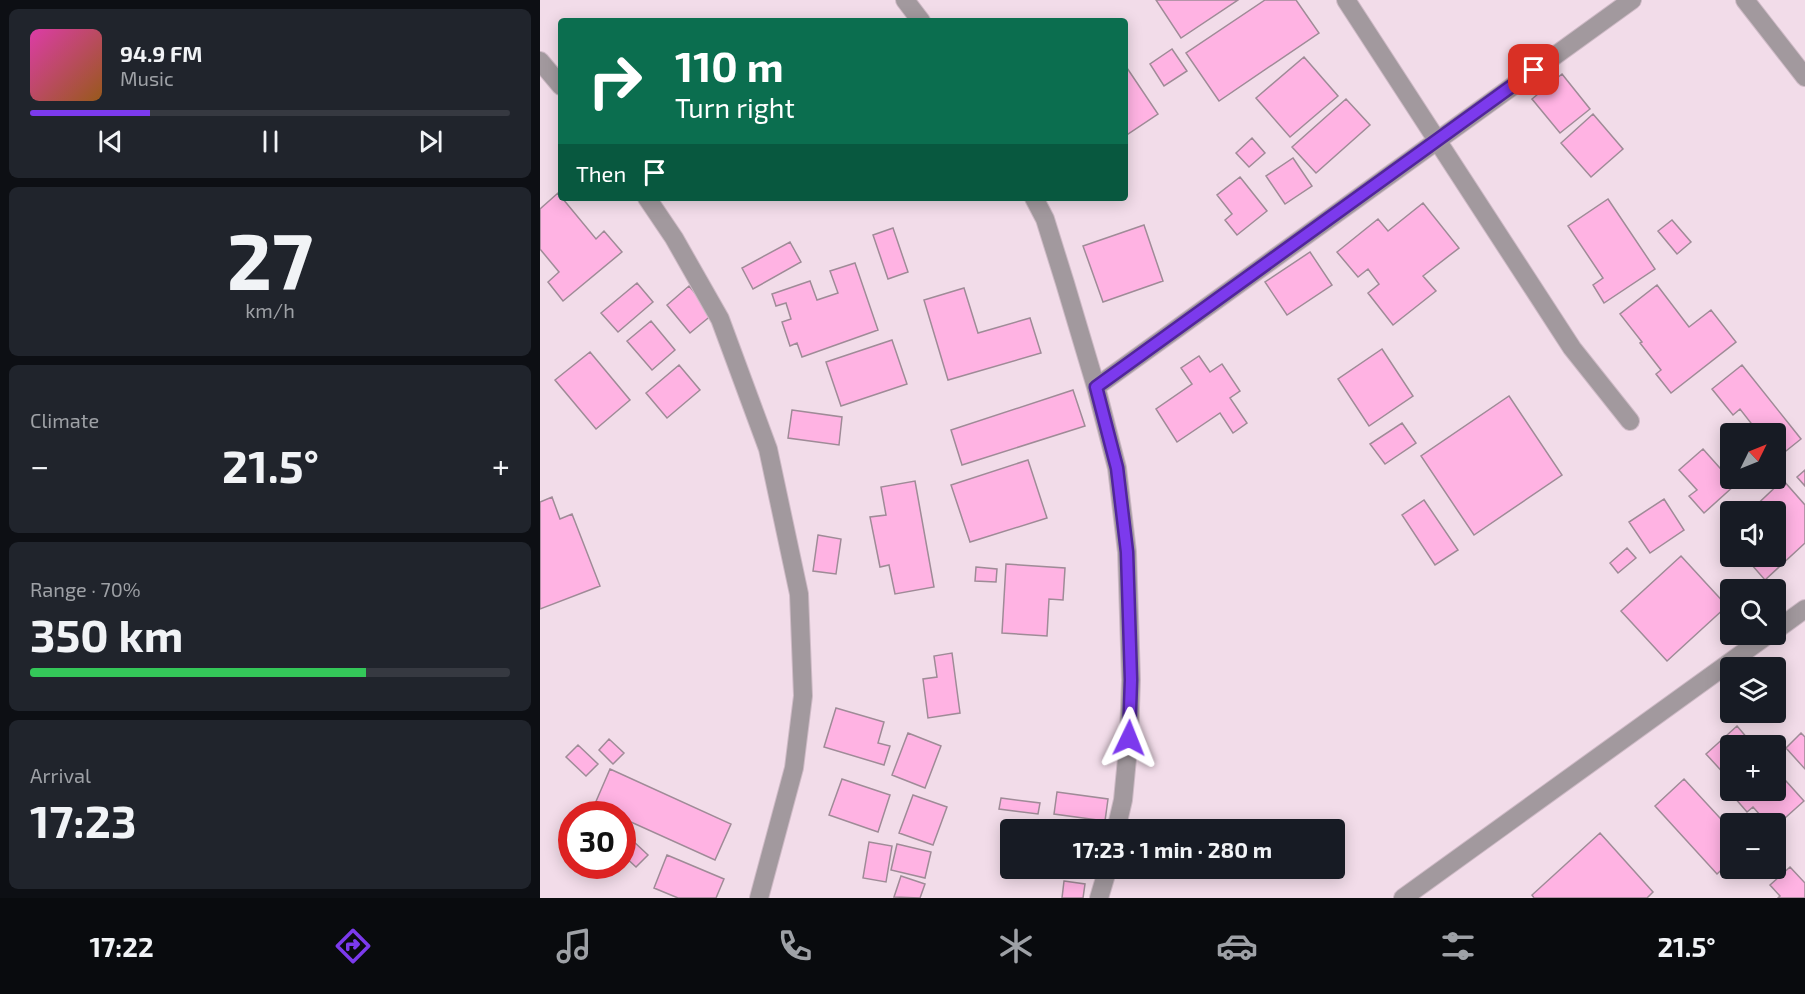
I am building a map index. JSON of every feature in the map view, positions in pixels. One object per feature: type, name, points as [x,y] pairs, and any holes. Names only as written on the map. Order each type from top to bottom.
[{"type":"street","points":[[905,0],[919,18]]},
{"type":"street","points":[[1346,0],[1572,348],[1630,421]]},
{"type":"street","points":[[1096,387],[1632,0]]},
{"type":"street","points":[[1745,0],[1805,77]]},
{"type":"street","points":[[540,62],[558,83]]},
{"type":"street","points":[[649,201],[674,238],[720,319],[768,449],[798,594],[803,696],[794,768],[759,898]]},
{"type":"street","points":[[1036,201],[1045,219],[1096,387],[1117,468],[1127,552],[1131,680],[1129,738],[1123,800],[1119,819]]},
{"type":"street","points":[[1786,623],[1805,609]]},
{"type":"street","points":[[1403,898],[1754,645]]},
{"type":"street","points":[[1099,898],[1105,879]]},
{"type":"building","points":[[1156,0],[1238,0],[1181,38]]},
{"type":"building","points":[[1265,0],[1296,0],[1319,33],[1219,101],[1186,53]]},
{"type":"building","points":[[1172,49],[1187,71],[1164,86],[1150,64]]},
{"type":"building","points":[[1304,57],[1338,96],[1290,137],[1256,98]]},
{"type":"building","points":[[1128,69],[1158,114],[1128,134]]},
{"type":"building","points":[[1562,74],[1590,109],[1560,133],[1532,99]]},
{"type":"building","points":[[1346,99],[1370,125],[1316,173],[1292,147]]},
{"type":"building","points":[[1593,114],[1623,149],[1591,177],[1561,143]]},
{"type":"building","points":[[1252,138],[1265,153],[1249,167],[1236,153]]},
{"type":"building","points":[[1293,158],[1312,186],[1285,204],[1266,176]]},
{"type":"building","points":[[1240,177],[1267,211],[1237,235],[1225,220],[1232,214],[1217,195]]},
{"type":"building","points":[[558,193],[558,201],[565,201],[596,239],[604,231],[622,252],[563,301],[548,282],[559,272],[540,249],[540,209]]},
{"type":"building","points":[[1608,199],[1655,269],[1604,303],[1593,285],[1603,278],[1568,226]]},
{"type":"building","points":[[1423,203],[1459,248],[1423,276],[1436,291],[1393,325],[1368,293],[1379,284],[1368,269],[1358,277],[1337,252],[1378,219],[1388,231]]},
{"type":"building","points":[[1672,220],[1691,242],[1677,254],[1658,231]]},
{"type":"building","points":[[1144,225],[1163,281],[1103,302],[1083,246]]},
{"type":"building","points":[[893,228],[908,272],[888,279],[873,235]]},
{"type":"building","points":[[790,242],[801,262],[753,289],[742,268]]},
{"type":"building","points":[[1310,252],[1332,285],[1287,315],[1265,282]]},
{"type":"building","points":[[855,263],[878,330],[802,357],[797,343],[790,346],[782,322],[791,319],[786,303],[776,306],[772,294],[810,281],[817,300],[838,293],[830,271]]},
{"type":"building","points":[[637,283],[653,302],[618,332],[601,313]]},
{"type":"building","points":[[1657,285],[1689,327],[1711,310],[1736,342],[1671,393],[1656,374],[1661,370],[1620,314]]},
{"type":"building","points":[[689,286],[713,314],[690,333],[667,305]]},
{"type":"building","points":[[964,288],[978,333],[1030,318],[1041,353],[948,380],[924,300]]},
{"type":"building","points":[[651,321],[675,350],[652,370],[627,341]]},
{"type":"building","points":[[892,340],[907,384],[841,406],[826,362]]},
{"type":"building","points":[[1382,349],[1413,396],[1369,426],[1338,379]]},
{"type":"building","points":[[590,352],[630,400],[596,429],[555,380]]},
{"type":"building","points":[[1199,356],[1210,372],[1222,364],[1240,391],[1230,398],[1247,423],[1233,433],[1220,413],[1177,442],[1156,409],[1192,384],[1181,368]]},
{"type":"building","points":[[679,365],[700,390],[667,418],[646,393]]},
{"type":"building","points":[[1742,365],[1801,439],[1786,451],[1786,423],[1751,423],[1740,409],[1733,415],[1712,389]]},
{"type":"building","points":[[1073,390],[1085,426],[962,465],[951,430]]},
{"type":"building","points":[[1509,396],[1562,475],[1474,535],[1421,456]]},
{"type":"building","points":[[792,410],[842,417],[839,445],[788,438]]},
{"type":"building","points":[[1402,423],[1416,443],[1385,464],[1370,444]]},
{"type":"building","points":[[1703,449],[1720,468],[1720,489],[1731,489],[1704,513],[1689,496],[1697,490],[1679,470]]},
{"type":"building","points":[[1028,460],[1047,518],[970,542],[951,485]]},
{"type":"building","points":[[1805,470],[1805,486],[1797,477]]},
{"type":"building","points":[[915,481],[934,587],[895,594],[889,565],[880,567],[870,517],[886,515],[881,487]]},
{"type":"building","points":[[1786,483],[1805,505],[1805,543],[1786,561],[1786,501],[1761,501],[1773,489],[1786,489]]},
{"type":"building","points":[[552,497],[560,519],[572,514],[600,586],[540,609],[540,502]]},
{"type":"building","points":[[1664,499],[1684,530],[1650,553],[1629,522]]},
{"type":"building","points":[[1424,500],[1458,550],[1435,565],[1402,515]]},
{"type":"building","points":[[818,535],[841,539],[836,574],[813,571]]},
{"type":"building","points":[[1627,548],[1636,558],[1618,573],[1610,563]]},
{"type":"building","points":[[1681,556],[1720,598],[1720,612],[1667,661],[1621,611]]},
{"type":"building","points":[[1006,564],[1065,568],[1063,600],[1049,599],[1047,636],[1002,633]]},
{"type":"building","points":[[976,567],[997,569],[996,582],[975,581]]},
{"type":"building","points":[[1754,567],[1779,567],[1766,579]]},
{"type":"building","points":[[952,653],[960,713],[928,718],[923,679],[937,677],[934,656]]},
{"type":"building","points":[[836,708],[884,722],[878,743],[890,746],[884,765],[824,747]]},
{"type":"building","points":[[1737,726],[1745,735],[1727,735]]},
{"type":"building","points":[[908,733],[941,746],[925,788],[892,775]]},
{"type":"building","points":[[1801,733],[1805,737],[1805,769],[1786,748]]},
{"type":"building","points":[[609,739],[624,753],[613,764],[599,750]]},
{"type":"building","points":[[1720,741],[1720,769],[1706,754]]},
{"type":"building","points":[[578,745],[598,764],[586,776],[566,757]]},
{"type":"building","points":[[610,769],[731,824],[715,860],[636,824],[636,801],[596,801]]},
{"type":"building","points":[[842,779],[890,795],[878,832],[829,815]]},
{"type":"building","points":[[1684,779],[1720,818],[1720,871],[1717,874],[1655,806]]},
{"type":"building","points":[[1786,781],[1804,801],[1786,817],[1786,813],[1758,813],[1753,807],[1747,812],[1737,801],[1786,801]]},
{"type":"building","points":[[1057,792],[1108,799],[1105,819],[1054,814]]},
{"type":"building","points":[[913,795],[947,807],[933,845],[899,833]]},
{"type":"building","points":[[1001,798],[1040,803],[1038,814],[999,809]]},
{"type":"building","points":[[1600,833],[1653,892],[1647,898],[1534,898],[1532,895]]},
{"type":"building","points":[[869,842],[892,846],[886,882],[863,878]]},
{"type":"building","points":[[636,844],[648,855],[636,867]]},
{"type":"building","points":[[897,844],[931,852],[925,878],[891,870]]},
{"type":"building","points":[[667,855],[724,879],[716,898],[678,898],[654,888]]},
{"type":"building","points":[[1790,867],[1805,883],[1805,898],[1778,898],[1780,896],[1770,885],[1777,879],[1786,879],[1786,871]]},
{"type":"building","points":[[901,876],[925,884],[920,898],[894,897]]},
{"type":"building","points":[[1064,881],[1085,884],[1083,898],[1062,898]]},
{"type":"route","points":[[1129,738],[1131,680],[1127,552],[1117,468],[1096,387],[1534,70]]}]
